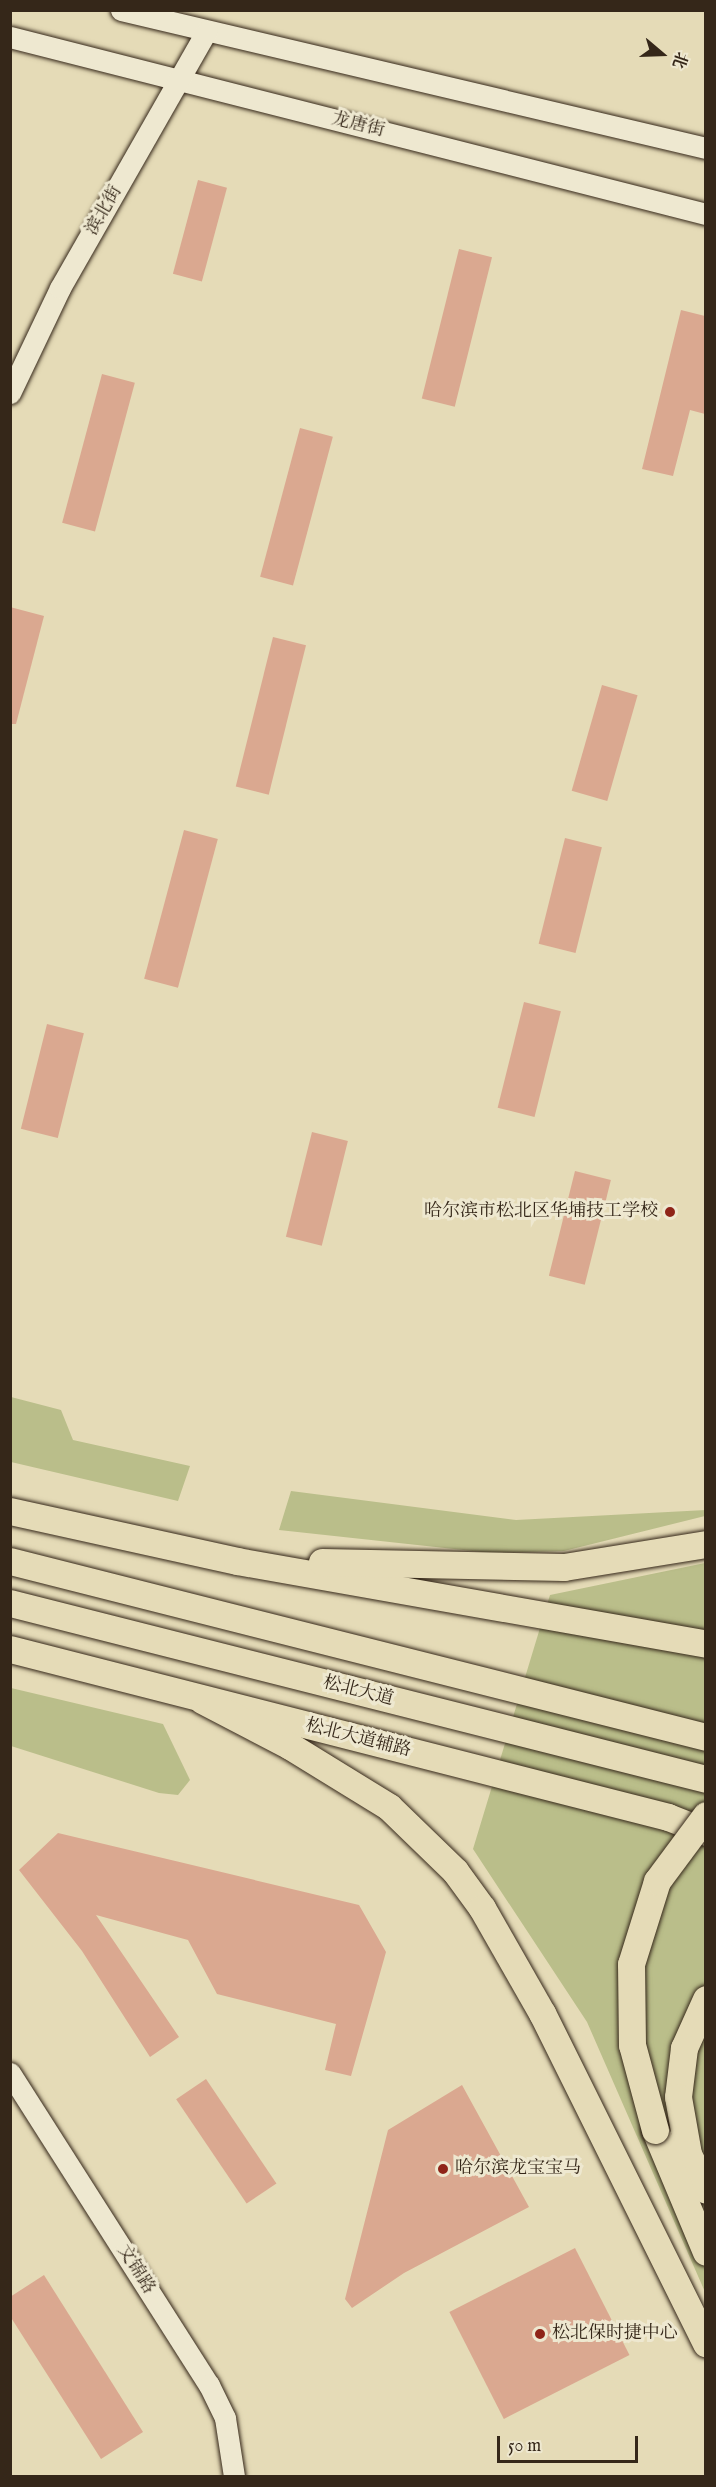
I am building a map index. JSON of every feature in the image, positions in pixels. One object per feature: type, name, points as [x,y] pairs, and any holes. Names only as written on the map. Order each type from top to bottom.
[{"type":"highway","points":[[10,1511],[237,1561],[705,1644]]},
{"type":"highway","points":[[237,1561],[564,1567],[705,1544]]},
{"type":"highway","points":[[10,1561],[705,1737]]},
{"type":"highway","name":"松北大道","points":[[10,1603],[705,1779]]},
{"type":"highway","name":"松北大道辅路","points":[[10,1649],[668,1818],[705,1832]]},
{"type":"highway","points":[[202,1700],[290,1746],[389,1807],[455,1871],[482,1908],[542,2013],[705,2344]]},
{"type":"highway","points":[[705,1815],[657,1881],[631,1964],[632,2045],[655,2130],[705,2252]]},
{"type":"highway","points":[[668,1818],[705,1826]]},
{"type":"highway","points":[[705,1999],[684,2048],[678,2097],[688,2154],[705,2190]]},
{"type":"street","points":[[121,10],[206,32],[705,148]]},
{"type":"street","name":"滨北街","points":[[10,393],[60,288],[181,81],[206,32]]},
{"type":"street","name":"龙唐街","points":[[10,37],[705,214]]},
{"type":"street","name":"文锦路","points":[[10,2073],[209,2385],[225,2418],[234,2476]]},
{"type":"green space","points":[[11,1397],[61,1410],[73,1440],[190,1466],[178,1501],[11,1462]]},
{"type":"green space","points":[[291,1491],[516,1520],[706,1510],[705,1516],[564,1551],[491,1553],[279,1530]]},
{"type":"green space","points":[[705,1563],[705,2292],[587,2022],[473,1849],[550,1595]]},
{"type":"green space","points":[[11,1688],[163,1724],[190,1780],[178,1795],[159,1793],[11,1746]]},
{"type":"building","points":[[198,180],[227,188],[202,281],[173,274]]},
{"type":"building","points":[[459,249],[492,257],[455,407],[422,398]]},
{"type":"building","points":[[681,310],[705,316],[705,414],[690,410],[673,476],[642,469]]},
{"type":"building","points":[[102,374],[135,383],[95,532],[62,523]]},
{"type":"building","points":[[300,428],[333,437],[293,586],[260,577]]},
{"type":"building","points":[[10,607],[44,616],[16,724],[10,724]]},
{"type":"building","points":[[273,637],[306,645],[269,795],[236,786]]},
{"type":"building","points":[[602,685],[638,695],[607,801],[572,791]]},
{"type":"building","points":[[184,830],[218,839],[178,988],[144,979]]},
{"type":"building","points":[[565,838],[602,847],[576,953],[539,944]]},
{"type":"building","points":[[524,1002],[561,1011],[535,1117],[498,1108]]},
{"type":"building","points":[[47,1024],[84,1033],[58,1138],[21,1129]]},
{"type":"building","points":[[312,1132],[348,1141],[322,1246],[286,1237]]},
{"type":"building","points":[[575,1171],[611,1180],[585,1285],[549,1276]]},
{"type":"building","points":[[58,1833],[359,1905],[386,1952],[351,2076],[325,2070],[336,2024],[217,1994],[188,1940],[96,1915],[179,2037],[150,2057],[82,1951],[19,1870]]},
{"type":"building","points":[[206,2079],[276,2183],[247,2204],[176,2099]]},
{"type":"building","name":"哈尔滨龙宝宝马","points":[[462,2085],[529,2207],[404,2273],[352,2308],[345,2299],[388,2130]]},
{"type":"building","name":"松北保时捷中心","points":[[575,2248],[629,2355],[504,2419],[449,2312]]},
{"type":"building","points":[[44,2275],[143,2432],[101,2459],[10,2316],[10,2297]]},
{"type":"place","name":"哈尔滨市松北区华埔技工学校","points":[[670,1212]]},
{"type":"place","name":"哈尔滨龙宝宝马","points":[[443,2169]]},
{"type":"place","name":"松北保时捷中心","points":[[540,2334]]}]
